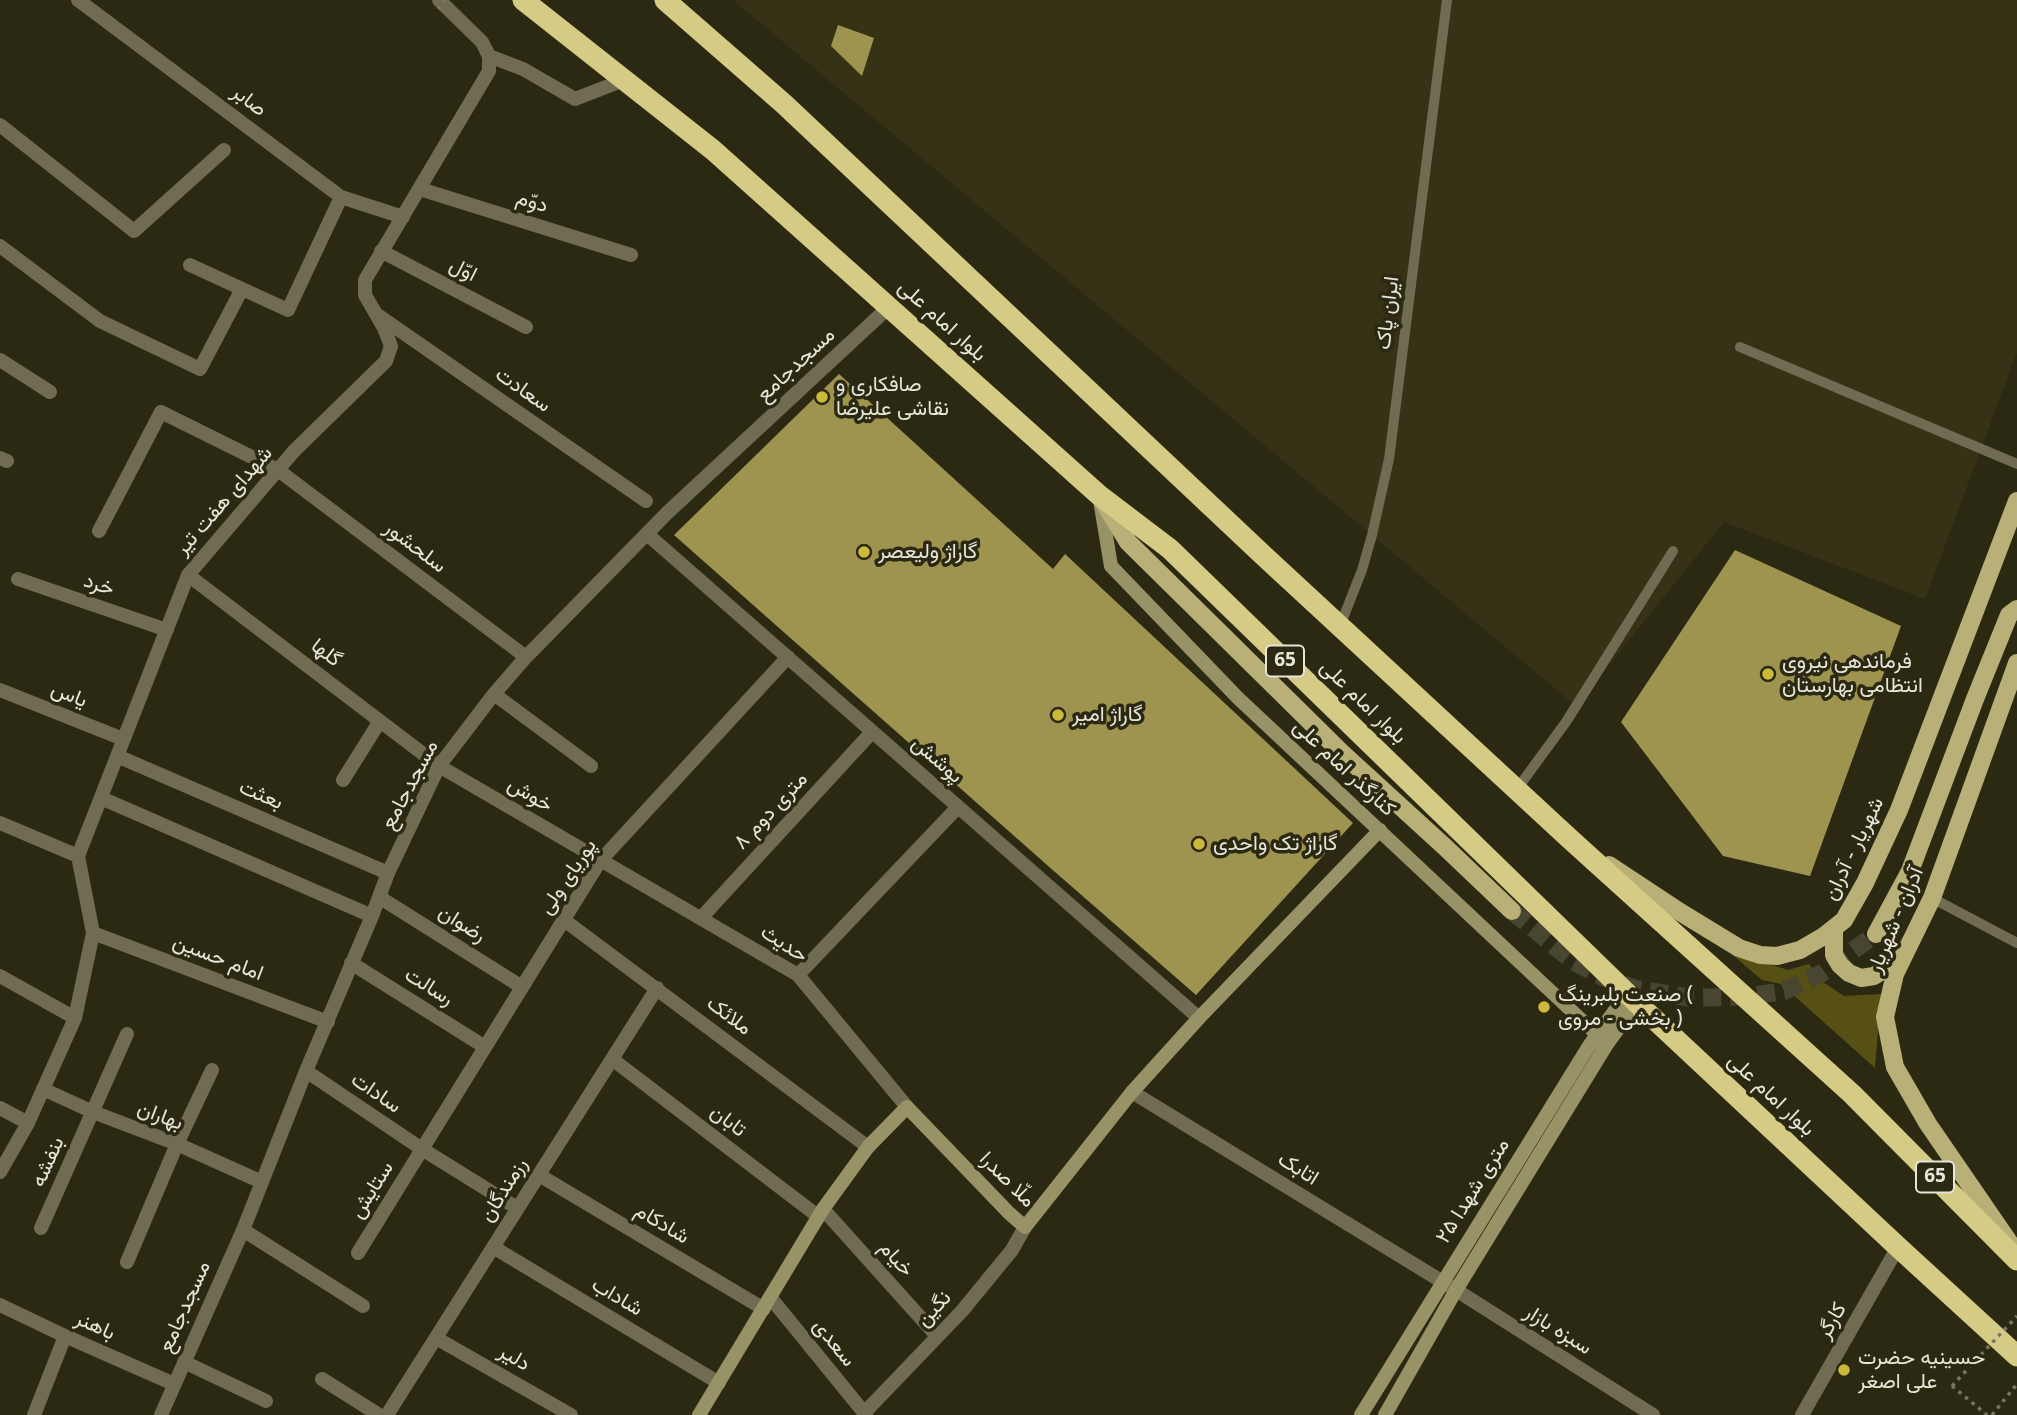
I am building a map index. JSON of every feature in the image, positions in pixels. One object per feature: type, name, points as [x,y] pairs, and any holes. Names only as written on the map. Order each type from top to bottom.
[{"type":"highway","name":"بلوار امام علی","points":[[523,0],[713,150],[1099,495],[1170,549],[1632,998],[2017,1356]]},
{"type":"highway","name":"بلوار امام علی","points":[[666,0],[794,113],[1570,839],[1852,1094],[2017,1260]]},
{"type":"main road","points":[[1099,495],[1128,542],[1342,753],[1511,911]]},
{"type":"main road","name":"شهریار - آدران","points":[[1570,839],[1739,948],[1760,955],[1777,956],[1800,950],[1834,928],[1844,920],[1860,892],[1899,810],[2017,501]]},
{"type":"main road","points":[[1876,934],[1910,871],[1994,651],[2009,615],[2017,609]]},
{"type":"main road","name":"آدران - شهریار","points":[[2017,663],[1931,898],[1895,974],[1885,1017],[1895,1067],[1928,1124],[2017,1254]]},
{"type":"main road","points":[[1834,928],[1834,956],[1849,973],[1861,978],[1874,976],[1902,958]]},
{"type":"street","name":"صابر","points":[[78,0],[341,197],[403,217]]},
{"type":"street","points":[[438,5],[482,43],[489,56],[523,68],[575,99],[624,80]]},
{"type":"street","name":"شهدای هفت تیر","points":[[78,856],[188,575],[294,451],[386,362],[391,345],[365,295],[365,280],[489,71],[489,56]]},
{"type":"street","points":[[0,125],[134,231],[224,150]]},
{"type":"street","name":"دوّم","points":[[419,189],[631,256]]},
{"type":"street","points":[[190,265],[288,310],[341,197]]},
{"type":"street","points":[[0,246],[100,321],[200,369],[242,289]]},
{"type":"street","name":"اوّل","points":[[381,251],[526,327]]},
{"type":"street","name":"مسجدجامع","points":[[161,1415],[243,1230],[388,873],[439,766],[526,657],[647,534],[890,306]]},
{"type":"street","name":"سعادت","points":[[376,314],[646,501]]},
{"type":"street","points":[[0,359],[50,392]]},
{"type":"street","name":"سلحشور","points":[[99,531],[161,412],[278,470],[526,657]]},
{"type":"street","name":"کنارگذر امام علی","points":[[1099,495],[1111,566],[1238,698],[1602,1039]]},
{"type":"street","name":"پوشش","points":[[647,534],[1199,1018]]},
{"type":"street","name":"گلها","points":[[188,575],[439,766]]},
{"type":"street","name":"خرد","points":[[18,579],[167,630]]},
{"type":"street","name":"پوریای ولی","points":[[422,1149],[600,861],[788,657]]},
{"type":"street","name":"یاس","points":[[0,690],[123,739]]},
{"type":"street","points":[[494,694],[592,766]]},
{"type":"street","points":[[344,779],[380,721]]},
{"type":"street","name":"۸ متری دوم","points":[[701,918],[872,732]]},
{"type":"street","name":"بعثت","points":[[117,756],[388,873]]},
{"type":"street","name":"خوش","points":[[439,766],[600,861]]},
{"type":"street","points":[[101,798],[372,916]]},
{"type":"street","points":[[798,975],[958,807]]},
{"type":"street","points":[[0,823],[78,856],[93,933],[75,1018],[28,1123],[0,1172]]},
{"type":"street","name":"ملّا صدرا","points":[[907,1107],[1025,1227],[1132,1092],[1199,1018],[1380,830]]},
{"type":"street","name":"حدیث","points":[[600,861],[798,975],[907,1107]]},
{"type":"street","name":"رضوان","points":[[379,897],[522,987]]},
{"type":"street","name":"ملائک","points":[[564,920],[868,1147]]},
{"type":"street","name":"امام حسین","points":[[93,933],[328,1022]]},
{"type":"street","name":"رسالت","points":[[351,963],[485,1047]]},
{"type":"street","points":[[0,976],[75,1018]]},
{"type":"street","name":"رزمندگان","points":[[387,1415],[657,988]]},
{"type":"street","name":"۲۵ متری شهدا","points":[[1361,1415],[1441,1282],[1632,998]]},
{"type":"street","name":"بنفشه","points":[[41,1228],[127,1034]]},
{"type":"street","name":"۲۵ متری شهدا","points":[[1385,1415],[1602,1039]]},
{"type":"street","name":"تابان","points":[[612,1059],[821,1213]]},
{"type":"street","points":[[127,1262],[212,1070]]},
{"type":"street","name":"سادات","points":[[306,1071],[517,1209]]},
{"type":"street","name":"بهاران","points":[[43,1089],[262,1182]]},
{"type":"street","name":"اتابک","points":[[1132,1092],[1441,1282]]},
{"type":"street","points":[[699,1415],[821,1213],[868,1147],[907,1107]]},
{"type":"street","points":[[0,1108],[28,1123]]},
{"type":"street","name":"ستایش","points":[[358,1253],[422,1149]]},
{"type":"street","name":"شادکام","points":[[539,1175],[767,1303]]},
{"type":"street","name":"خیام","points":[[821,1213],[937,1336]]},
{"type":"street","name":"نگین","points":[[860,1412],[962,1311],[1012,1250],[1025,1227]]},
{"type":"street","points":[[243,1230],[363,1306]]},
{"type":"street","name":"شاداب","points":[[493,1247],[719,1383]]},
{"type":"street","name":"کارگر","points":[[1801,1415],[1898,1247]]},
{"type":"street","name":"سبزه بازار","points":[[1441,1282],[1653,1415]]},
{"type":"street","name":"سعدی","points":[[767,1303],[860,1412]]},
{"type":"street","name":"باهنر","points":[[0,1305],[174,1384]]},
{"type":"street","points":[[34,1415],[65,1336]]},
{"type":"street","name":"دلیر","points":[[436,1338],[571,1415]]},
{"type":"street","points":[[184,1362],[266,1401]]},
{"type":"street","points":[[322,1379],[379,1415]]},
{"type":"lane","name":"ایران پاک","points":[[1340,626],[1362,570],[1389,459],[1447,0]]},
{"type":"lane","points":[[1740,347],[2017,464]]},
{"type":"lane","points":[[1517,789],[1566,722],[1673,551]]},
{"type":"lane","points":[[1931,898],[2017,943]]},
{"type":"path","points":[[438,5],[445,0]]},
{"type":"path","points":[[2017,1316],[1952,1386],[1989,1415],[2017,1384]]},
{"type":"shaded area","points":[[733,0],[2017,0],[2017,352],[1925,599],[1724,522],[1576,706]]},
{"type":"shaded area","points":[[1728,951],[1788,970],[1809,964],[1823,982],[1844,996],[1881,994],[1875,1068],[1781,984],[1762,980]]},
{"type":"building","points":[[838,25],[874,38],[862,76],[831,46]]},
{"type":"building","points":[[839,374],[1053,569],[1065,554],[1353,823],[1196,995],[674,535]]},
{"type":"building","name":"فرماندهی نیروی انتظامی بهارستان","points":[[1735,550],[1901,626],[1810,876],[1723,856],[1621,722]]},
{"type":"tunnel","points":[[1512,911],[1574,962],[1603,977],[1636,989],[1692,998],[1750,996],[1784,991],[1822,973],[1876,934]]},
{"type":"place","name":"صافکاری و نقاشی عليرضا","points":[[822,397]]},
{"type":"place","name":"گاراژ ولیعصر","points":[[864,552]]},
{"type":"place","name":"فرماندهی نیروی انتظامی بهارستان","points":[[1768,674]]},
{"type":"place","name":"گاراژ امیر","points":[[1058,715]]},
{"type":"place","name":"گاراژ تک واحدی","points":[[1199,844]]},
{"type":"place","name":"صنعت بلبرینگ ( بخشی - مروی )","points":[[1544,1007]]},
{"type":"place","name":"حسینیه حضرت علی اصغر","points":[[1844,1370]]}]
